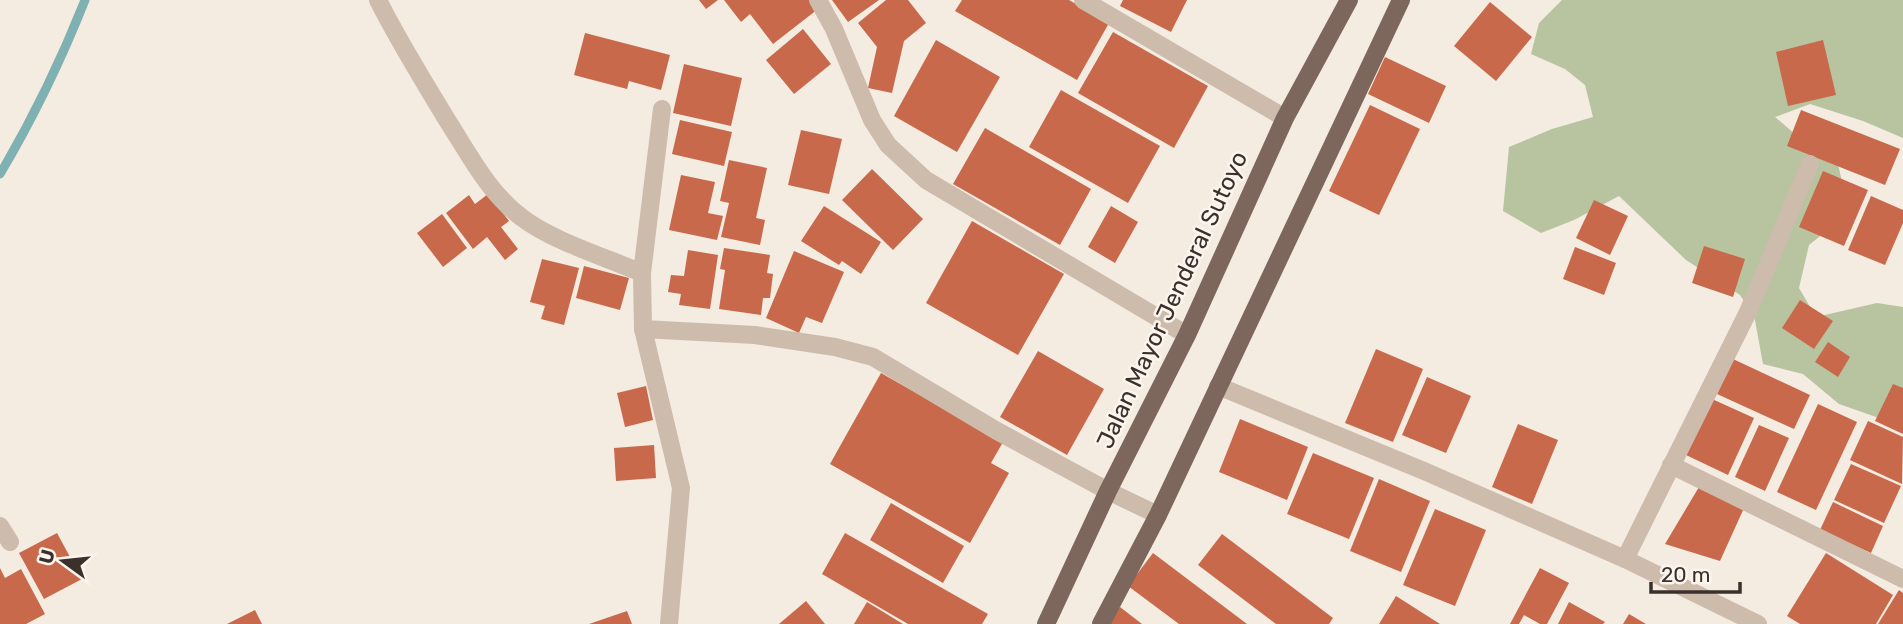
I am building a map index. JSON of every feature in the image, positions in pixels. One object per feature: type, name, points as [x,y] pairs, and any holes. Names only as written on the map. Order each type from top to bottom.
[{"type":"main road","name":"Jalan Mayor Jenderal Sutoyo","points":[[1046,624],[1108,491],[1187,335],[1285,118],[1349,0]]},
{"type":"main road","points":[[1101,624],[1158,515],[1401,0]]},
{"type":"street","points":[[378,0],[397,37],[476,166],[498,196],[521,218],[545,233],[642,273]]},
{"type":"street","points":[[818,0],[834,29],[872,120],[888,145],[904,162],[926,180],[1187,335]]},
{"type":"street","points":[[1083,0],[1285,118]]},
{"type":"street","points":[[662,109],[642,273],[643,328],[681,488],[668,624]]},
{"type":"street","points":[[1625,559],[1748,312],[1810,164]]},
{"type":"street","points":[[643,328],[755,335],[825,345],[873,357],[997,431],[1158,515]]},
{"type":"street","points":[[1218,386],[1412,466],[1625,559],[1758,624]]},
{"type":"street","points":[[1671,465],[1901,575]]},
{"type":"street","points":[[0,526],[10,541]]},
{"type":"green space","points":[[1562,0],[1903,0],[1903,138],[1863,121],[1810,104],[1775,117],[1803,141],[1838,164],[1849,213],[1809,245],[1799,288],[1816,317],[1877,303],[1903,307],[1903,407],[1896,424],[1839,404],[1803,374],[1763,364],[1754,315],[1740,295],[1686,260],[1619,196],[1574,220],[1541,233],[1503,211],[1509,147],[1552,129],[1593,117],[1585,85],[1565,69],[1531,54],[1539,23]]},
{"type":"building","points":[[699,0],[718,0],[706,9]]},
{"type":"building","points":[[724,0],[811,0],[818,9],[773,44],[750,14],[741,22]]},
{"type":"building","points":[[832,0],[879,0],[848,22]]},
{"type":"building","points":[[886,0],[908,0],[926,23],[904,41],[892,93],[868,88],[877,47],[858,23]]},
{"type":"building","points":[[962,0],[1069,0],[1109,23],[1077,80],[955,11]]},
{"type":"building","points":[[1123,0],[1187,0],[1171,32],[1120,6]]},
{"type":"building","points":[[1490,2],[1532,37],[1496,81],[1454,46]]},
{"type":"building","points":[[803,29],[831,64],[794,94],[766,60]]},
{"type":"building","points":[[1113,32],[1208,86],[1174,148],[1078,93]]},
{"type":"building","points":[[585,33],[670,55],[661,90],[629,81],[627,89],[574,75]]},
{"type":"building","points":[[936,40],[1000,77],[957,152],[894,116]]},
{"type":"building","points":[[1823,40],[1836,95],[1788,106],[1776,52]]},
{"type":"building","points":[[1385,57],[1446,86],[1429,123],[1368,94]]},
{"type":"building","points":[[684,64],[742,78],[731,126],[673,113]]},
{"type":"building","points":[[1061,90],[1160,146],[1128,203],[1029,147]]},
{"type":"building","points":[[1370,105],[1420,129],[1379,215],[1329,191]]},
{"type":"building","points":[[1801,110],[1900,149],[1885,185],[1787,146]]},
{"type":"building","points":[[680,120],[732,132],[724,166],[672,154]]},
{"type":"building","points":[[985,128],[1091,189],[1060,245],[953,184]]},
{"type":"building","points":[[801,130],[842,139],[829,194],[788,185]]},
{"type":"building","points":[[729,160],[767,168],[756,218],[765,220],[760,245],[721,237],[729,203],[720,201]]},
{"type":"building","points":[[872,169],[923,219],[893,250],[842,200]]},
{"type":"building","points":[[1823,171],[1868,190],[1844,246],[1799,227]]},
{"type":"building","points":[[681,175],[715,182],[708,213],[723,216],[717,240],[669,230]]},
{"type":"building","points":[[488,194],[509,221],[501,227],[518,249],[505,260],[487,237],[473,249],[446,213],[469,195],[475,204]]},
{"type":"building","points":[[1871,196],[1903,210],[1903,223],[1885,265],[1848,250]]},
{"type":"building","points":[[1594,200],[1628,216],[1610,255],[1576,238]]},
{"type":"building","points":[[824,206],[881,242],[861,274],[842,261],[839,265],[801,241]]},
{"type":"building","points":[[1111,206],[1138,222],[1115,263],[1088,247]]},
{"type":"building","points":[[442,214],[467,248],[443,267],[417,233]]},
{"type":"building","points":[[972,221],[1064,274],[1018,355],[926,303]]},
{"type":"building","points":[[1704,246],[1745,259],[1733,297],[1692,283]]},
{"type":"building","points":[[1575,247],[1616,263],[1604,295],[1563,279]]},
{"type":"building","points":[[724,248],[770,255],[767,273],[773,274],[770,298],[763,298],[761,315],[719,309],[725,270],[720,269]]},
{"type":"building","points":[[688,250],[718,255],[710,309],[679,305],[681,294],[668,292],[671,275],[684,276]]},
{"type":"building","points":[[794,251],[844,272],[822,323],[806,317],[799,333],[766,318]]},
{"type":"building","points":[[542,259],[579,268],[564,325],[541,319],[545,306],[530,302]]},
{"type":"building","points":[[584,266],[629,278],[620,310],[576,298]]},
{"type":"building","points":[[1800,300],[1833,321],[1814,349],[1782,328]]},
{"type":"building","points":[[1828,342],[1850,357],[1838,377],[1815,362]]},
{"type":"building","points":[[1376,349],[1423,369],[1393,442],[1345,423]]},
{"type":"building","points":[[1038,351],[1104,389],[1067,455],[1000,417]]},
{"type":"building","points":[[1733,359],[1810,395],[1794,429],[1717,394]]},
{"type":"building","points":[[881,373],[1003,442],[991,463],[1009,473],[970,543],[830,464]]},
{"type":"building","points":[[1427,377],[1471,396],[1446,453],[1402,435]]},
{"type":"building","points":[[1893,384],[1903,388],[1903,434],[1875,421]]},
{"type":"building","points":[[646,386],[653,420],[625,427],[617,393]]},
{"type":"building","points":[[1712,399],[1754,418],[1728,475],[1686,455]]},
{"type":"building","points":[[1818,404],[1857,422],[1816,510],[1777,492]]},
{"type":"building","points":[[1240,419],[1308,447],[1287,500],[1219,472]]},
{"type":"building","points":[[1868,421],[1903,437],[1902,484],[1850,460]]},
{"type":"building","points":[[1518,424],[1558,440],[1532,504],[1492,487]]},
{"type":"building","points":[[1759,425],[1789,438],[1765,491],[1735,477]]},
{"type":"building","points":[[654,445],[656,478],[616,481],[614,448]]},
{"type":"building","points":[[1313,453],[1374,478],[1349,539],[1287,514]]},
{"type":"building","points":[[1851,464],[1901,486],[1884,523],[1834,500]]},
{"type":"building","points":[[1379,479],[1430,501],[1401,572],[1350,551]]},
{"type":"building","points":[[1699,487],[1744,508],[1720,561],[1665,544]]},
{"type":"building","points":[[1833,502],[1883,526],[1871,553],[1820,530]]},
{"type":"building","points":[[891,503],[964,546],[943,583],[870,540]]},
{"type":"building","points":[[1435,509],[1486,530],[1455,606],[1403,585]]},
{"type":"building","points":[[57,533],[82,579],[44,599],[19,553]]},
{"type":"building","points":[[845,533],[988,614],[982,624],[908,624],[822,574]]},
{"type":"building","points":[[1222,534],[1333,618],[1329,624],[1276,624],[1198,565]]},
{"type":"building","points":[[1153,553],[1247,624],[1179,624],[1128,586]]},
{"type":"building","points":[[1826,553],[1893,595],[1876,624],[1800,624],[1787,616]]},
{"type":"building","points":[[0,568],[5,578],[21,569],[45,614],[26,624],[0,624]]},
{"type":"building","points":[[1540,568],[1569,583],[1547,624],[1540,624],[1524,615],[1519,624],[1510,624]]},
{"type":"building","points":[[1899,590],[1903,593],[1903,624],[1878,624]]},
{"type":"building","points":[[1396,596],[1440,624],[1379,624]]},
{"type":"building","points":[[806,601],[825,624],[779,624]]},
{"type":"building","points":[[867,602],[903,624],[854,624]]},
{"type":"building","points":[[1569,602],[1605,622],[1558,624]]},
{"type":"building","points":[[1120,607],[1142,624],[1107,624]]},
{"type":"building","points":[[255,610],[262,624],[227,624]]},
{"type":"building","points":[[627,611],[632,624],[589,624]]},
{"type":"building","points":[[1629,614],[1646,624],[1623,624]]},
{"type":"waterway","points":[[0,174],[25,131],[85,0]]}]
